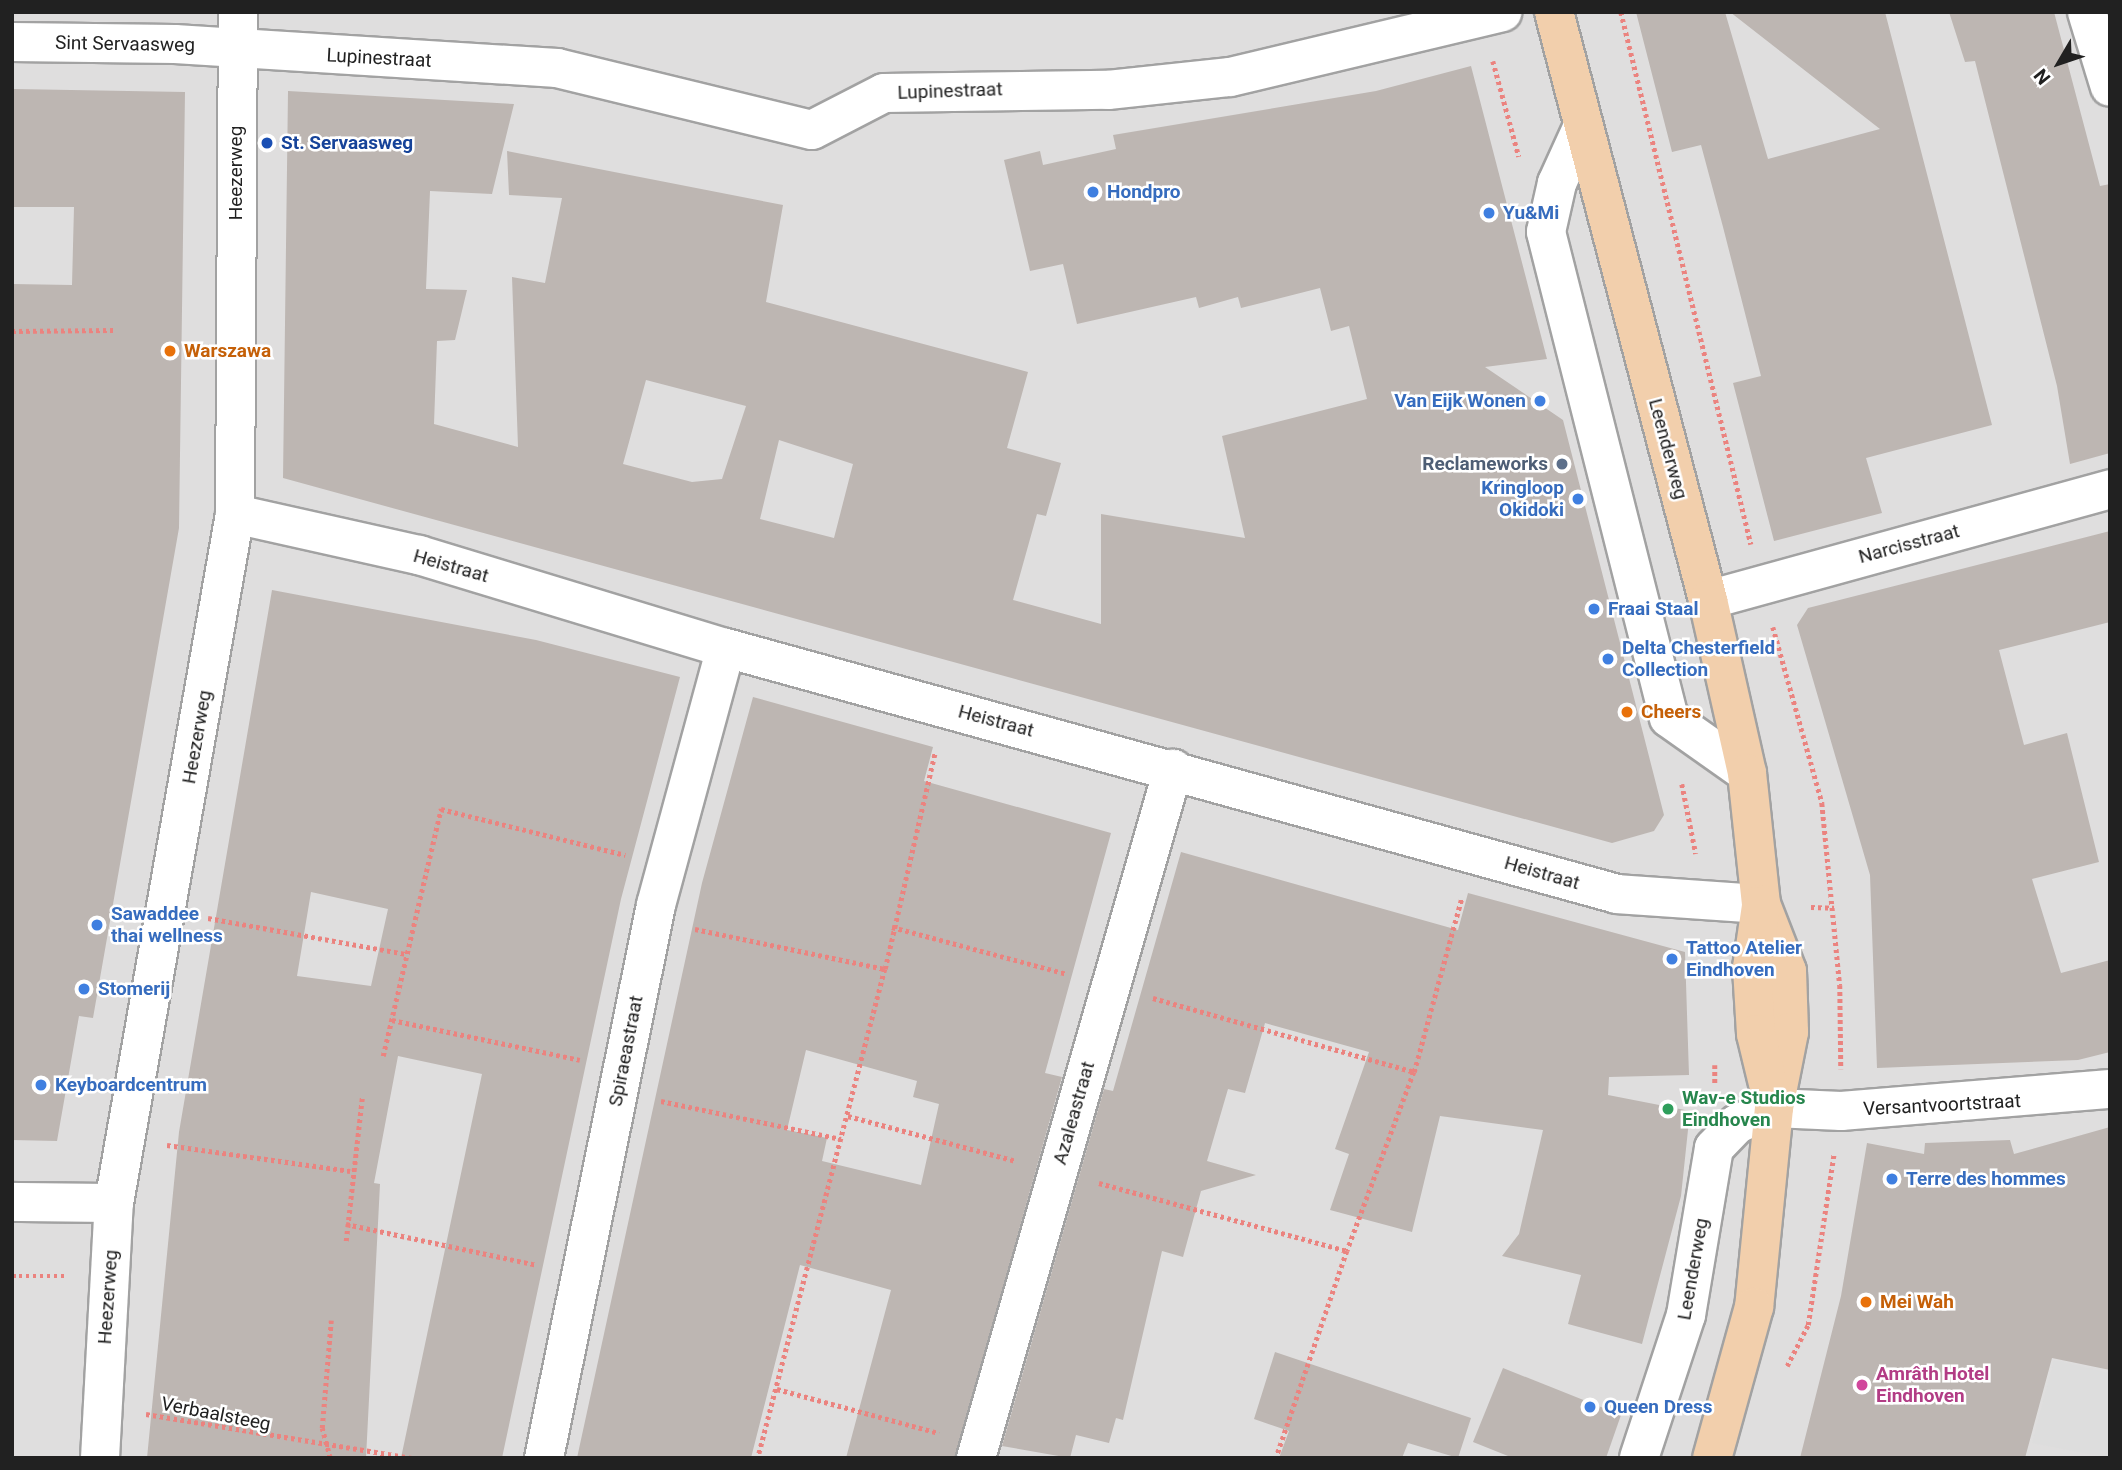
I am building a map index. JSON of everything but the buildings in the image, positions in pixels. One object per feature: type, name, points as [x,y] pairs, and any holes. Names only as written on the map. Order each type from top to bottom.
[{"type":"main road","name":"Leenderweg","points":[[1554,12],[1708,600],[1747,773],[1761,904],[1787,971],[1789,1032],[1774,1108],[1754,1307],[1712,1458]]},
{"type":"street","points":[[2087,12],[2110,87]]},
{"type":"street","name":"Lupinestraat","points":[[238,30],[557,68],[812,130],[884,93],[1108,90],[1230,77],[1492,15]]},
{"type":"street","name":"Sint Servaasweg","points":[[12,42],[238,30]]},
{"type":"street","name":"Heezerweg","points":[[100,1458],[100,1406],[114,1203],[235,514],[238,30]]},
{"type":"street","points":[[1583,126],[1557,183],[1546,232],[1670,718],[1747,773]]},
{"type":"street","name":"Narcisstraat","points":[[1708,600],[2110,489]]},
{"type":"street","name":"Heistraat","points":[[235,514],[419,555],[726,648],[1173,769],[1617,894],[1761,904]]},
{"type":"street","name":"Spiraeastraat","points":[[544,1458],[653,920],[726,648]]},
{"type":"street","name":"Azaleastraat","points":[[978,1451],[1173,769]]},
{"type":"street","name":"Versantvoortstraat","points":[[1774,1108],[1841,1111],[2017,1101],[2110,1089]]},
{"type":"street","name":"Leenderweg","points":[[1639,1458],[1686,1315],[1714,1148],[1737,1124],[1774,1108]]},
{"type":"street","points":[[12,1202],[114,1203]]},
{"type":"path","points":[[1492,15],[1526,184],[1546,232]]},
{"type":"path","points":[[12,331],[113,330]]},
{"type":"path","points":[[758,1458],[885,969],[892,926],[946,708]]},
{"type":"path","points":[[1670,718],[1705,901]]},
{"type":"path","points":[[383,1056],[441,809],[667,866]]},
{"type":"path","points":[[1276,1458],[1347,1251],[1414,1072],[1473,854]]},
{"type":"path","points":[[166,910],[407,954]]},
{"type":"path","points":[[653,920],[885,969]]},
{"type":"path","points":[[892,926],[1414,1072]]},
{"type":"path","points":[[392,1020],[842,1139]]},
{"type":"path","points":[[346,1241],[350,1171],[362,1098]]},
{"type":"path","points":[[848,1116],[1347,1251]]},
{"type":"path","points":[[125,1140],[350,1171]]},
{"type":"path","points":[[346,1224],[581,1274]]},
{"type":"path","points":[[12,1276],[110,1276]]},
{"type":"path","points":[[330,1458],[326,1446],[331,1320]]},
{"type":"path","points":[[777,1389],[978,1451]]},
{"type":"path","name":"Verbaalsteeg","points":[[100,1406],[326,1446],[351,1443],[412,1458]]},
{"type":"shaded area","points":[[12,12],[2110,12],[2110,1458],[12,1458]]},
{"type":"shaded area","points":[[2054,1360],[2110,1373],[2110,1458],[2032,1443]]},
{"type":"place","name":"St. Servaasweg","points":[[267,143]]},
{"type":"place","name":"Hondpro","points":[[1093,192]]},
{"type":"place","name":"Yu&Mi","points":[[1489,213]]},
{"type":"place","name":"Warszawa","points":[[170,351]]},
{"type":"place","name":"Van Eijk Wonen","points":[[1540,401]]},
{"type":"place","name":"Reclameworks","points":[[1562,464]]},
{"type":"place","name":"Kringloop Okidoki","points":[[1578,499]]},
{"type":"place","name":"Fraai Staal","points":[[1594,609]]},
{"type":"place","name":"Delta Chesterfield Collection","points":[[1608,659]]},
{"type":"place","name":"Cheers","points":[[1627,712]]},
{"type":"place","name":"Sawaddee thai wellness","points":[[97,925]]},
{"type":"place","name":"Tattoo Atelier Eindhoven","points":[[1672,959]]},
{"type":"place","name":"Stomerij","points":[[84,989]]},
{"type":"place","name":"Keyboardcentrum","points":[[41,1085]]},
{"type":"place","name":"Wav-e Studios Eindhoven","points":[[1668,1109]]},
{"type":"place","name":"Terre des hommes","points":[[1892,1179]]},
{"type":"place","name":"Mei Wah","points":[[1866,1302]]},
{"type":"place","name":"Amrâth Hotel Eindhoven","points":[[1862,1385]]},
{"type":"place","name":"Queen Dress","points":[[1590,1407]]}]
